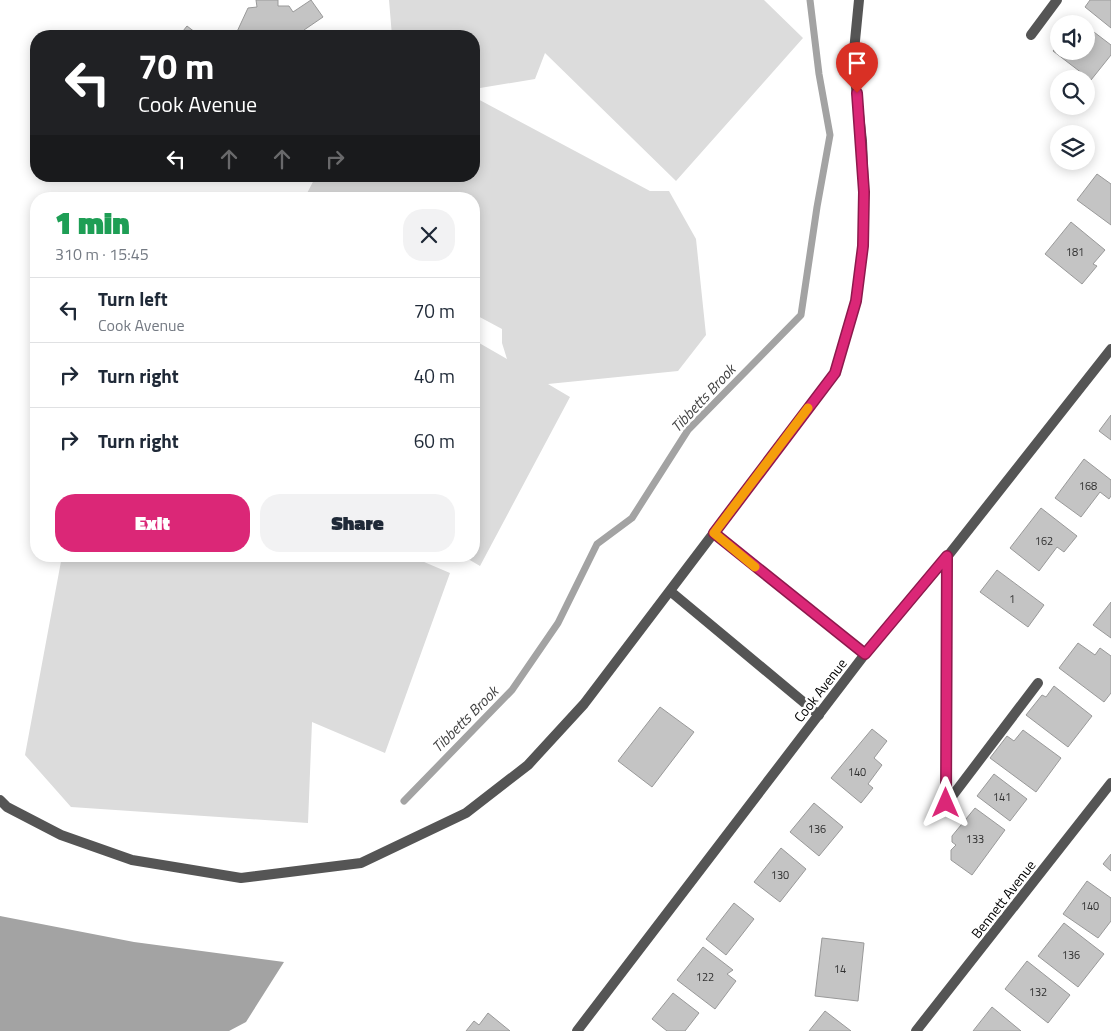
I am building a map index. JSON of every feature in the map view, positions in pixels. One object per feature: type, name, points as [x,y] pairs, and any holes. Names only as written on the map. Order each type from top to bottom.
[{"type":"street","points":[[0,800],[7,808],[61,835],[132,860],[241,878],[361,863],[466,813],[528,766],[584,704],[835,373],[856,301],[863,246],[864,192],[862,141],[853,61],[859,0]]},
{"type":"street","points":[[1031,35],[1057,0]]},
{"type":"street","name":"Cook Avenue","points":[[577,1031],[818,714],[865,654],[947,556],[1111,349]]},
{"type":"street","points":[[714,533],[865,654]]},
{"type":"street","points":[[947,556],[946,803],[1038,684]]},
{"type":"street","points":[[670,591],[818,714]]},
{"type":"street","name":"Bennett Avenue","points":[[916,1031],[1111,783]]},
{"type":"shaded area","points":[[389,0],[764,0],[803,38],[676,181],[545,53],[535,79],[480,88],[480,30],[392,30]]},
{"type":"shaded area","points":[[480,100],[650,191],[669,191],[696,239],[706,335],[678,371],[548,384],[570,397],[480,566],[473,562],[480,562],[480,343],[507,359],[502,343],[502,329],[480,317],[480,192],[308,192],[313,182],[480,182]]},
{"type":"shaded area","points":[[61,562],[424,562],[450,573],[385,753],[312,722],[308,823],[71,807],[25,755]]},
{"type":"shaded area","points":[[0,916],[134,942],[284,962],[246,1022],[229,1031],[0,1031]]},
{"type":"building","points":[[256,0],[278,0],[278,6],[289,6],[293,12],[311,0],[323,17],[304,30],[238,30],[248,8],[257,7]]},
{"type":"building","points":[[1090,0],[1111,0],[1111,28],[1095,15],[1085,7]]},
{"type":"building","points":[[187,26],[192,30],[184,30]]},
{"type":"building","points":[[1095,33],[1111,45],[1111,55],[1095,75],[1095,70],[1078,70],[1065,60],[1095,60]]},
{"type":"building","points":[[1097,174],[1111,184],[1111,225],[1077,200]]},
{"type":"building","points":[[1071,222],[1105,250],[1093,264],[1097,266],[1082,284],[1045,254]]},
{"type":"building","points":[[1111,415],[1111,440],[1099,431]]},
{"type":"building","points":[[1084,459],[1111,480],[1111,496],[1109,499],[1100,492],[1081,517],[1055,498]]},
{"type":"building","points":[[1041,508],[1077,536],[1064,552],[1057,547],[1039,571],[1010,548]]},
{"type":"building","points":[[997,570],[1044,605],[1028,627],[980,592]]},
{"type":"building","points":[[1111,602],[1111,638],[1093,625]]},
{"type":"building","points":[[1078,643],[1095,655],[1100,648],[1111,656],[1111,693],[1104,702],[1059,668]]},
{"type":"building","points":[[1054,686],[1092,716],[1068,747],[1026,715],[1042,695],[1046,697]]},
{"type":"building","points":[[660,707],[694,732],[652,787],[618,761]]},
{"type":"building","points":[[872,729],[887,741],[874,758],[882,765],[868,784],[873,788],[861,803],[831,778]]},
{"type":"building","points":[[1023,730],[1061,758],[1036,792],[990,758],[1007,736],[1014,741]]},
{"type":"building","points":[[994,774],[1027,799],[1010,821],[977,796]]},
{"type":"building","points":[[814,803],[843,827],[819,856],[790,832]]},
{"type":"building","points":[[975,808],[1005,830],[972,875],[951,860],[951,850],[956,845],[952,842],[952,836]]},
{"type":"building","points":[[781,848],[806,869],[780,902],[754,882]]},
{"type":"building","points":[[1111,854],[1111,871],[1103,864]]},
{"type":"building","points":[[1087,881],[1111,898],[1111,921],[1098,938],[1063,914]]},
{"type":"building","points":[[734,903],[754,919],[726,955],[706,939]]},
{"type":"building","points":[[1064,923],[1104,954],[1078,987],[1038,956]]},
{"type":"building","points":[[822,938],[864,943],[858,1001],[815,996]]},
{"type":"building","points":[[703,947],[733,970],[727,974],[736,981],[715,1009],[677,980]]},
{"type":"building","points":[[1027,961],[1070,995],[1048,1023],[1005,989]]},
{"type":"building","points":[[673,993],[699,1013],[685,1031],[667,1031],[652,1019]]},
{"type":"building","points":[[992,1007],[1021,1031],[973,1031]]},
{"type":"building","points":[[825,1011],[851,1031],[809,1031]]},
{"type":"building","points":[[488,1013],[510,1031],[466,1031],[474,1021],[479,1025]]},
{"type":"waterway","name":"Tibbetts Brook","points":[[404,801],[512,690],[558,623],[597,544],[632,518],[688,430],[801,315],[830,135],[819,74],[810,0]]},
{"type":"slow traffic","points":[[755,567],[714,533],[808,408]]},
{"type":"route","points":[[857,93],[862,141],[864,192],[863,246],[856,301],[835,373],[714,533],[865,654],[947,556],[946,803]]}]
